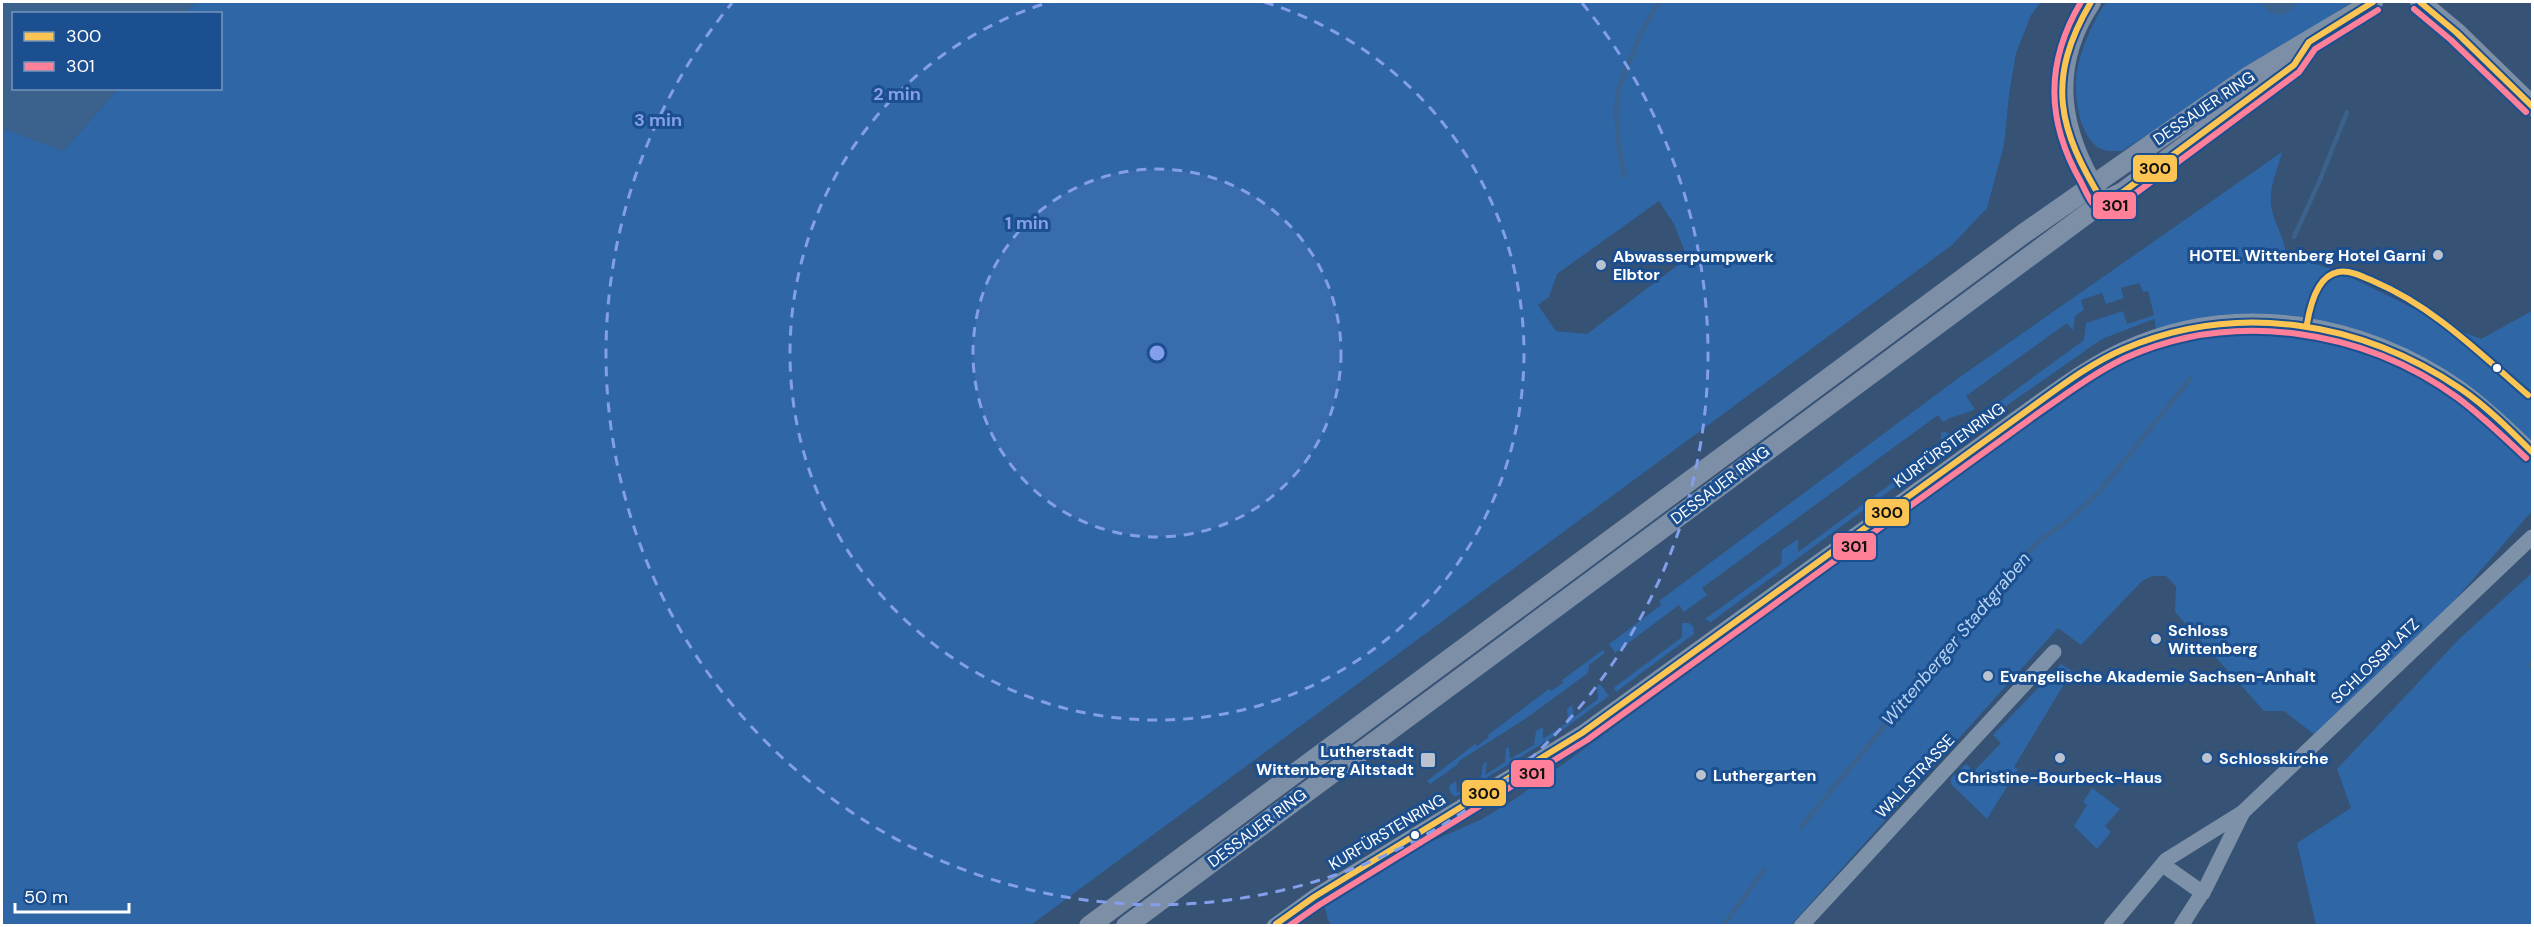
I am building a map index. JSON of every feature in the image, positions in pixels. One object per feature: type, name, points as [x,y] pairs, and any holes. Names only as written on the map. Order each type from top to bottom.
[{"type":"main road","points":[[2091,2],[2080,22],[2069,51],[2063,102],[2067,131],[2103,202]]},
{"type":"main road","name":"DESSAUER RING","points":[[1089,926],[2092,184],[2279,57],[2309,42],[2373,2]]},
{"type":"main road","points":[[2420,2],[2488,62],[2532,106]]},
{"type":"main road","name":"DESSAUER RING","points":[[1125,926],[2103,202],[2123,192],[2294,65],[2309,42]]},
{"type":"street","name":"KURFÜRSTENRING","points":[[1276,925],[1314,897],[1561,747],[2032,407],[2109,356],[2149,339],[2195,326],[2240,320],[2284,321],[2326,328],[2393,352],[2445,379],[2477,402],[2532,453]]},
{"type":"street","name":"SCHLOSSPLATZ","points":[[2111,926],[2164,862],[2243,812],[2532,537]]},
{"type":"street","name":"WALLSTRASSE","points":[[1802,926],[2055,652]]},
{"type":"street","name":"SCHLOSSPLATZ","points":[[2186,923],[2243,812]]},
{"type":"street","points":[[2164,862],[2204,890]]},
{"type":"shaded area","points":[[2,2],[196,2],[186,12],[12,12],[12,90],[117,90],[63,151],[2,128]]},
{"type":"shaded area","points":[[196,2],[2041,2],[2031,15],[2016,53],[2004,145],[1987,208],[1952,245],[1031,925],[2,925],[2,128],[63,151],[117,90],[222,90],[222,12],[186,12]],"holes":[[[1659,201],[1674,224],[1687,258],[1587,334],[1556,331],[1538,305],[1549,297],[1557,274]]]},
{"type":"shaded area","points":[[2106,2],[2352,2],[2122,151],[2115,151],[2099,148],[2089,138],[2080,118],[2076,94],[2081,53]]},
{"type":"shaded area","points":[[2261,2],[2297,2],[2284,14],[2274,14]]},
{"type":"shaded area","points":[[2282,152],[2273,183],[2271,206],[2283,239],[2286,255],[2338,271],[2455,329],[2481,339],[2532,311],[2532,511],[2449,607],[2315,735],[2284,711],[2264,711],[2175,612],[2176,586],[2166,576],[2152,576],[2142,581],[2081,645],[2058,628],[1791,925],[1332,926],[1328,920],[1324,903],[1408,852],[1482,819],[1518,797],[2035,420],[2062,395],[2109,366],[2159,341],[2154,319],[2102,339],[1972,430],[1970,426],[1972,422],[2084,340],[2086,323],[2123,311],[2127,324],[2154,315],[2148,291],[2143,292],[2139,283],[2121,288],[2124,298],[2106,304],[2102,293],[2081,300],[2084,310],[2075,316],[2073,331],[2067,323],[1966,396],[1975,409],[1943,422],[1938,415],[1702,588],[1707,595],[1684,612],[1679,605],[1615,653],[1609,644],[1661,605],[1659,601],[1957,379]]},
{"type":"shaded area","points":[[1945,431],[1953,440],[1952,445],[1711,622],[1705,619],[1781,564],[1782,550],[1798,539],[1798,552],[1941,447],[1941,433]]},
{"type":"shaded area","points":[[2532,573],[2532,925],[2316,925],[2297,843],[2351,808],[2337,769],[2459,639]]},
{"type":"shaded area","points":[[1682,623],[1689,623],[1693,626],[1694,634],[1616,692],[1614,688],[1616,686],[1682,637]]},
{"type":"shaded area","points":[[1603,650],[1605,653],[1589,665],[1588,673],[1528,717],[1459,761],[1457,765],[1430,784],[1427,781],[1475,744],[1477,746],[1489,737],[1488,735],[1549,689],[1551,691],[1563,683],[1562,680]]},
{"type":"shaded area","points":[[2061,664],[2072,671],[2014,767],[2018,769],[1987,819],[1951,784],[1951,778],[1966,764],[1974,771],[2001,743],[1993,735]]},
{"type":"shaded area","points":[[1600,684],[1609,696],[1550,739],[1455,797],[1450,792],[1449,786],[1456,781],[1457,793],[1481,778],[1483,764],[1487,761],[1485,775],[1505,762],[1506,749],[1509,747],[1510,759],[1534,745],[1536,731],[1543,727],[1543,739],[1568,722],[1567,709],[1572,705],[1574,717],[1598,699],[1597,686]]},
{"type":"shaded area","points":[[2092,788],[2120,809],[2105,826],[2111,832],[2097,849],[2074,826],[2087,805],[2083,802]]},
{"type":"waterway","points":[[1625,176],[1619,148],[1616,112],[1619,87],[1642,31],[1659,2]]},
{"type":"waterway","points":[[2294,237],[2347,112]]},
{"type":"waterway","name":"Wittenberger Stadtgraben","points":[[1801,827],[1966,621],[2037,543],[2072,517],[2099,492],[2190,379]]},
{"type":"waterway","points":[[2529,664],[2532,667]]},
{"type":"waterway","name":"Wittenberger Stadtgraben","points":[[1723,926],[1764,870]]},
{"type":"transit line","name":"301","points":[[2081,2],[2061,47],[2054,92],[2056,114],[2069,159],[2090,199],[2096,207],[2103,211],[2128,199],[2299,72],[2315,49],[2378,10]]},
{"type":"transit line","name":"300","points":[[2091,2],[2076,30],[2067,56],[2063,80],[2063,104],[2067,127],[2076,151],[2103,202],[2123,192],[2294,65],[2309,42],[2373,2]]},
{"type":"transit line","name":"300","points":[[2420,2],[2457,33],[2532,106]]},
{"type":"transit line","name":"301","points":[[2414,9],[2451,40],[2526,112]]},
{"type":"transit line","name":"300","points":[[2307,324],[2316,293],[2325,279],[2338,272],[2356,274],[2395,292],[2436,317],[2528,395]]},
{"type":"transit line","name":"300","points":[[1276,924],[1314,897],[1582,733],[2065,383],[2124,349],[2167,334],[2210,325],[2254,323],[2297,325],[2340,334],[2382,347],[2422,366],[2461,389],[2489,411],[2532,452]]},
{"type":"transit line","name":"301","points":[[1289,926],[1319,905],[1587,740],[2037,414],[2091,377],[2125,358],[2167,343],[2210,334],[2253,331],[2297,334],[2340,342],[2381,356],[2421,374],[2467,405],[2526,458]]},
{"type":"place","name":"HOTEL Wittenberg Hotel Garni","points":[[2438,255]]},
{"type":"place","name":"Abwasserpumpwerk Elbtor","points":[[1601,265]]},
{"type":"place","name":"Schloss Wittenberg","points":[[2156,639]]},
{"type":"place","name":"Evangelische Akademie Sachsen-Anhalt","points":[[1988,676]]},
{"type":"place","name":"Christine-Bourbeck-Haus","points":[[2060,758]]},
{"type":"place","name":"Schlosskirche","points":[[2207,758]]},
{"type":"place","name":"Lutherstadt Wittenberg Altstadt","points":[[1428,760]]},
{"type":"place","name":"Luthergarten","points":[[1701,775]]}]
